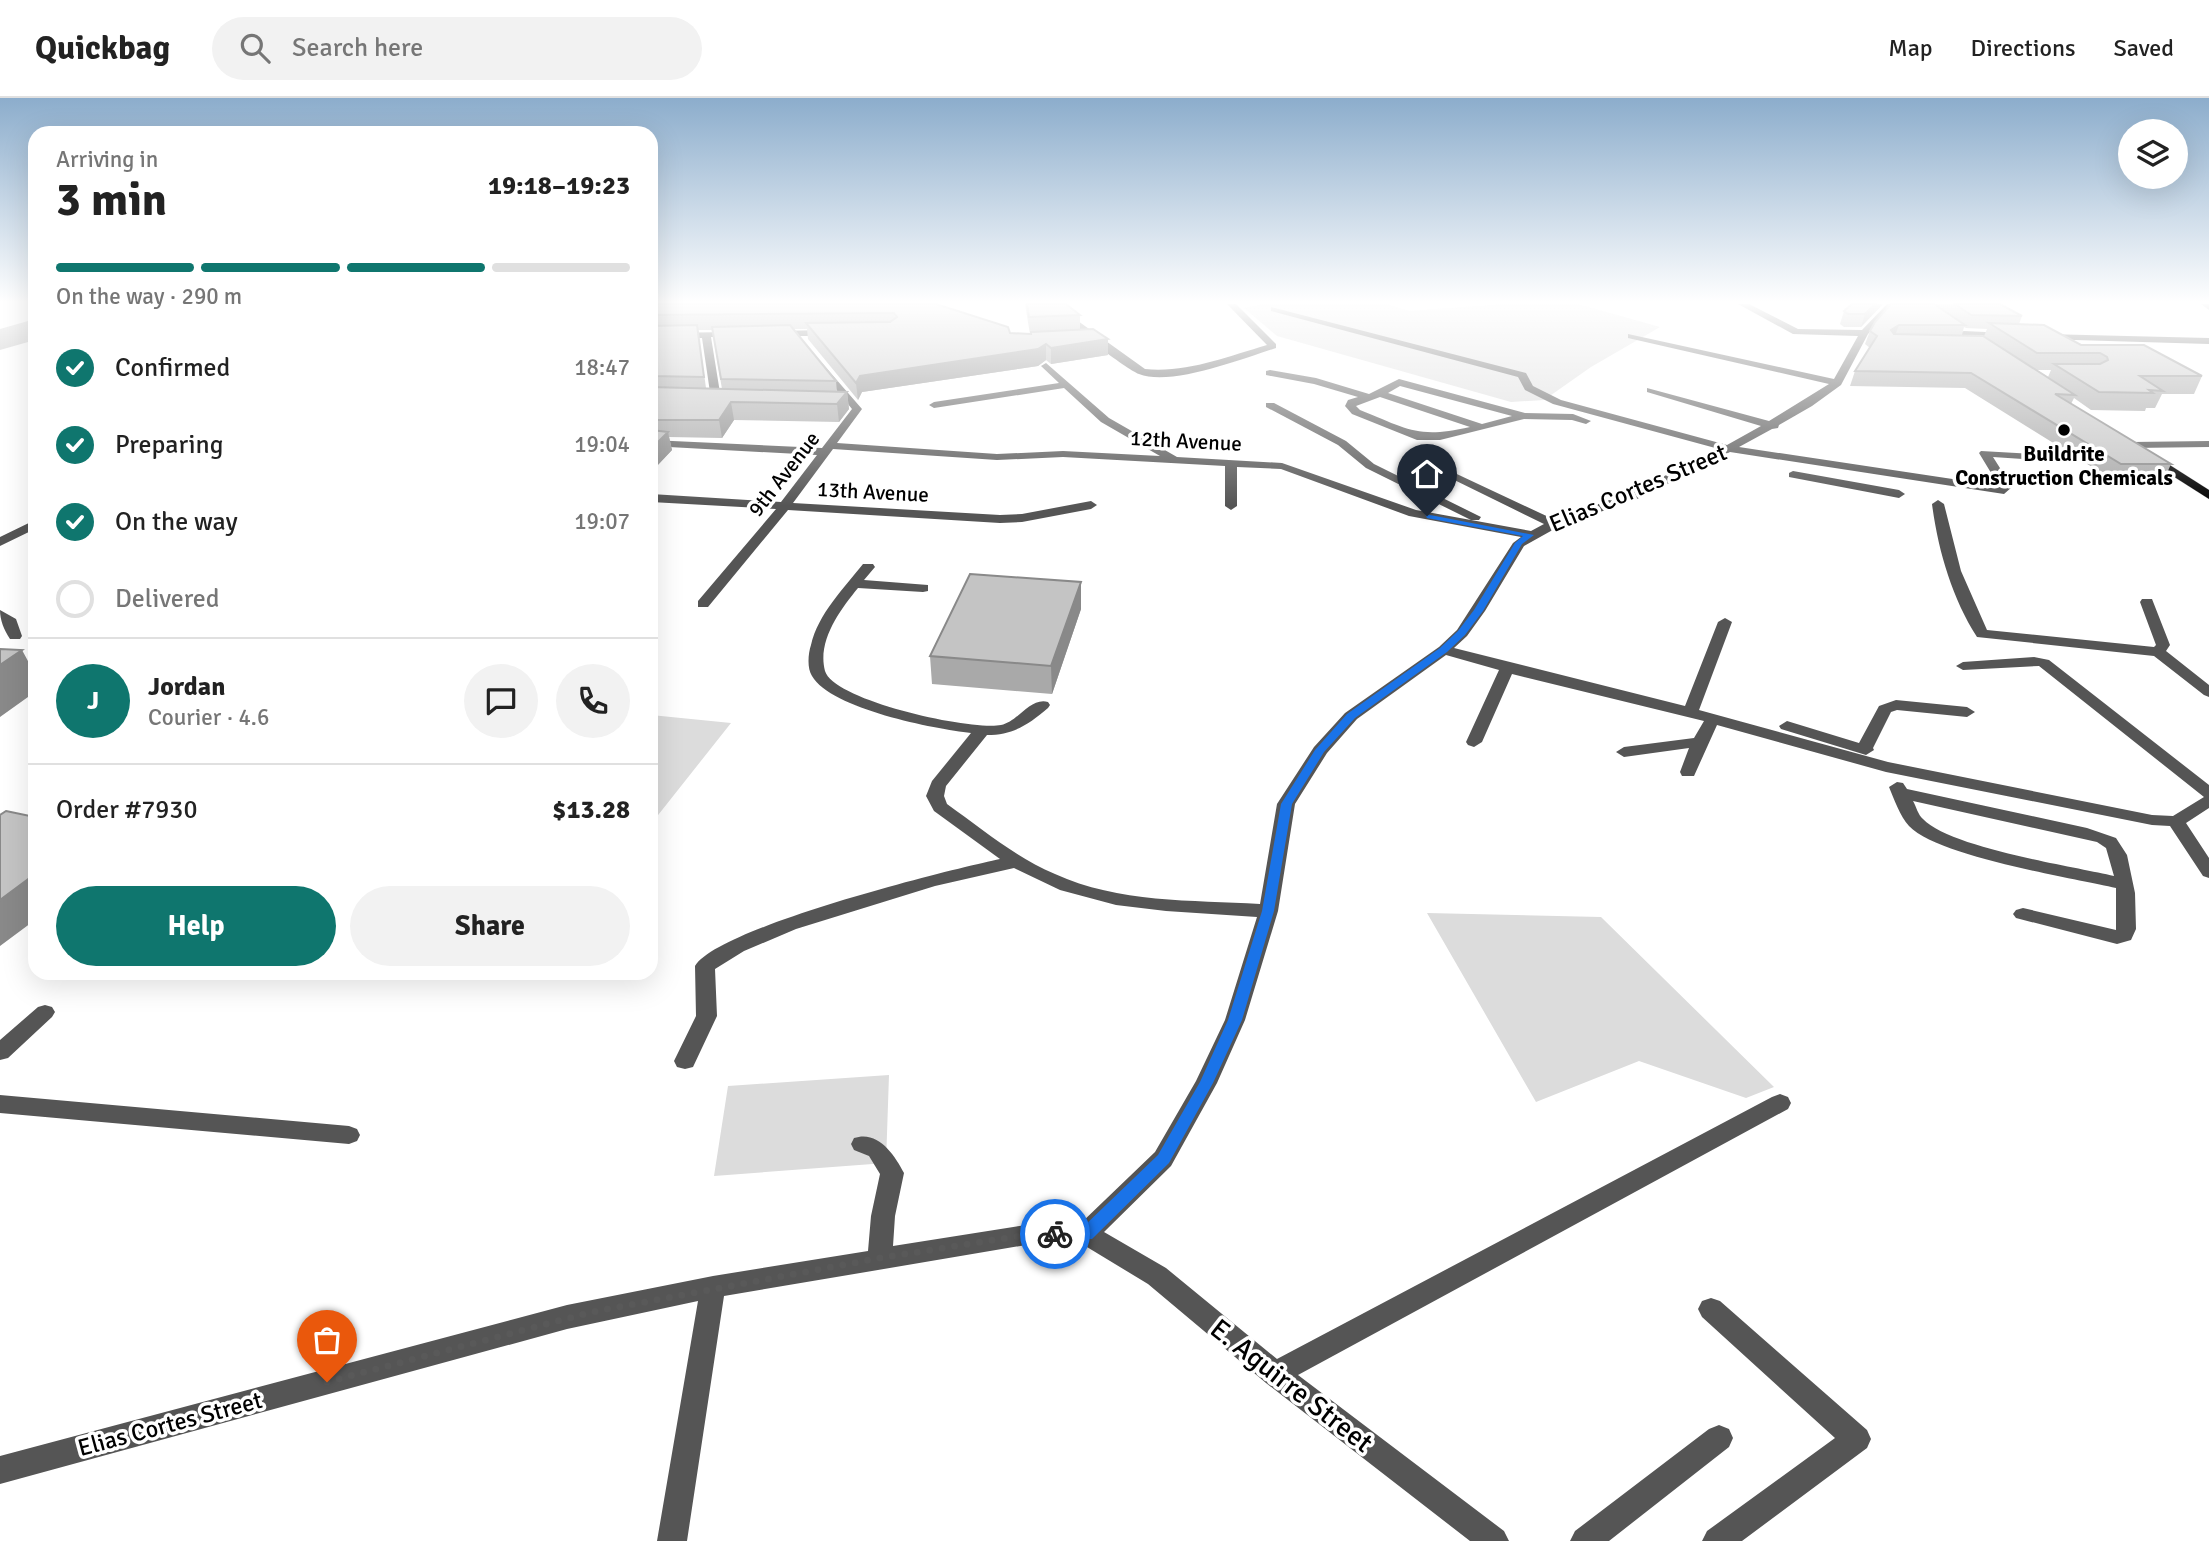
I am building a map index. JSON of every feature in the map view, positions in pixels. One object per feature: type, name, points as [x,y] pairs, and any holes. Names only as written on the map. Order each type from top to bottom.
[{"type":"main road","points":[[2121,438],[2209,495]]},
{"type":"street","points":[[712,371],[716,399]]},
{"type":"street","points":[[826,371],[851,402]]},
{"type":"street","points":[[1051,371],[1105,420],[1175,460]]},
{"type":"street","points":[[1141,371],[1153,374],[1175,371]]},
{"type":"street","points":[[1508,371],[1522,375],[1529,388],[1557,402],[1730,449],[1824,464],[2004,490],[2006,487],[1985,453],[2067,459]]},
{"type":"street","points":[[1787,371],[1837,383]]},
{"type":"street","name":"Elias Cortes Street","points":[[0,1470],[567,1317],[713,1287],[880,1258],[1026,1235],[1086,1234],[1163,1159],[1206,1083],[1235,1020],[1268,911],[1286,804],[1320,750],[1351,716],[1444,650],[1462,633],[1519,543],[1554,524],[1638,494],[1774,426],[1837,383],[1843,371]]},
{"type":"street","points":[[1270,373],[1374,395],[1482,426]]},
{"type":"street","points":[[1524,416],[1440,437],[1417,437],[1356,412],[1350,406],[1352,402],[1399,383],[1524,416],[1573,417],[1715,457]]},
{"type":"street","points":[[934,405],[1065,385]]},
{"type":"street","points":[[1651,390],[1774,426]]},
{"type":"street","points":[[704,399],[730,399]]},
{"type":"street","points":[[837,401],[851,402]]},
{"type":"street","name":"9th Avenue","points":[[703,604],[784,507],[828,449],[857,409],[851,402]]},
{"type":"street","points":[[1270,405],[1342,443],[1370,466],[1464,513],[1534,533]]},
{"type":"street","points":[[1452,417],[1482,405]]},
{"type":"street","name":"12th Avenue","points":[[658,443],[997,457],[1063,454],[1286,467],[1413,513],[1534,533]]},
{"type":"street","points":[[2132,445],[2209,444]]},
{"type":"street","points":[[1231,463],[1231,506]]},
{"type":"street","points":[[1821,480],[1824,464]]},
{"type":"street","points":[[1440,470],[1554,524]]},
{"type":"street","points":[[1793,475],[1899,494]]},
{"type":"street","name":"13th Avenue","points":[[658,498],[1000,519],[1022,518],[1091,505]]},
{"type":"street","points":[[1938,503],[1945,541],[1972,617],[1982,634],[2158,652],[2209,692]]},
{"type":"street","points":[[0,542],[28,528]]},
{"type":"street","points":[[868,567],[819,634],[817,670],[826,686],[909,719],[981,732],[1004,730],[1018,724],[1042,705]]},
{"type":"street","points":[[855,584],[923,588]]},
{"type":"street","points":[[2147,602],[2163,645],[2158,652]]},
{"type":"street","points":[[0,614],[9,619],[15,636]]},
{"type":"street","points":[[1690,712],[1725,622]]},
{"type":"street","points":[[1444,650],[1690,712],[1886,767],[2152,820],[2176,821],[2209,801]]},
{"type":"street","points":[[1963,666],[2034,661],[2044,663],[2209,793]]},
{"type":"street","points":[[1474,742],[1507,668]]},
{"type":"street","points":[[1864,749],[1885,709],[1896,705],[1967,712]]},
{"type":"street","points":[[1688,772],[1713,719]]},
{"type":"street","points":[[1787,726],[1864,749],[1886,767],[1915,822],[1937,837],[1962,847],[2124,884]]},
{"type":"street","points":[[981,732],[938,785],[935,796],[940,807],[1015,862],[1065,886],[1116,900],[1268,911]]},
{"type":"street","points":[[1624,752],[1700,742]]},
{"type":"street","points":[[1901,793],[2087,832],[2106,839],[2115,848],[2124,884],[2129,926],[2124,935],[2117,937],[2022,914]]},
{"type":"street","points":[[2176,821],[2209,872]]},
{"type":"street","points":[[685,1061],[706,1024],[708,1001],[705,966],[725,951],[812,917],[966,871],[1015,862]]},
{"type":"street","points":[[0,1052],[45,1012]]},
{"type":"street","points":[[1275,1374],[1780,1103]]},
{"type":"street","points":[[0,1104],[349,1135]]},
{"type":"street","points":[[862,1144],[877,1150],[892,1173],[883,1216],[880,1258]]},
{"type":"street","name":"E. Aguirre Street","points":[[1086,1234],[1157,1276],[1275,1374],[1490,1540]]},
{"type":"street","points":[[672,1541],[713,1287]]},
{"type":"street","points":[[1711,1309],[1857,1439],[1717,1541]]},
{"type":"street","points":[[1586,1541],[1719,1438]]},
{"type":"shaded area","points":[[1402,371],[1585,371],[1544,400],[1511,402]]},
{"type":"shaded area","points":[[658,716],[731,723],[658,815]]},
{"type":"shaded area","points":[[1427,913],[1601,917],[1774,1087],[1746,1098],[1639,1061],[1536,1102]]},
{"type":"shaded area","points":[[889,1075],[886,1163],[714,1176],[728,1086]]},
{"type":"building","points":[[658,371],[703,371],[704,377],[658,376]]},
{"type":"building","points":[[720,371],[828,371],[836,381],[721,379]]},
{"type":"building","points":[[846,371],[891,371],[860,376],[856,383]]},
{"type":"building","points":[[1875,371],[2038,371],[2075,395],[2055,394],[2171,464],[2121,464],[1971,373]]},
{"type":"building","points":[[2066,371],[2193,371],[2202,376],[2140,376],[2163,391],[2099,392]]},
{"type":"building","points":[[658,387],[847,392],[837,404],[731,402],[719,420],[658,420]]},
{"type":"building","points":[[658,431],[668,432],[658,442]]},
{"type":"building","points":[[970,574],[1081,582],[1051,666],[930,656]]},
{"type":"building","points":[[0,649],[22,650],[0,665]]},
{"type":"building","points":[[6,811],[28,816],[28,879],[0,900],[0,815]]},
{"type":"way so far","points":[[327,1382],[567,1317],[713,1287],[1026,1235],[1055,1234]]},
{"type":"place","name":"Buildrite Construction Chemicals","points":[[2064,430]]},
{"type":"route","points":[[1055,1234],[1086,1234],[1163,1159],[1206,1083],[1235,1020],[1268,911],[1286,804],[1320,750],[1351,716],[1444,650],[1462,633],[1519,543],[1530,535],[1427,516]]}]
